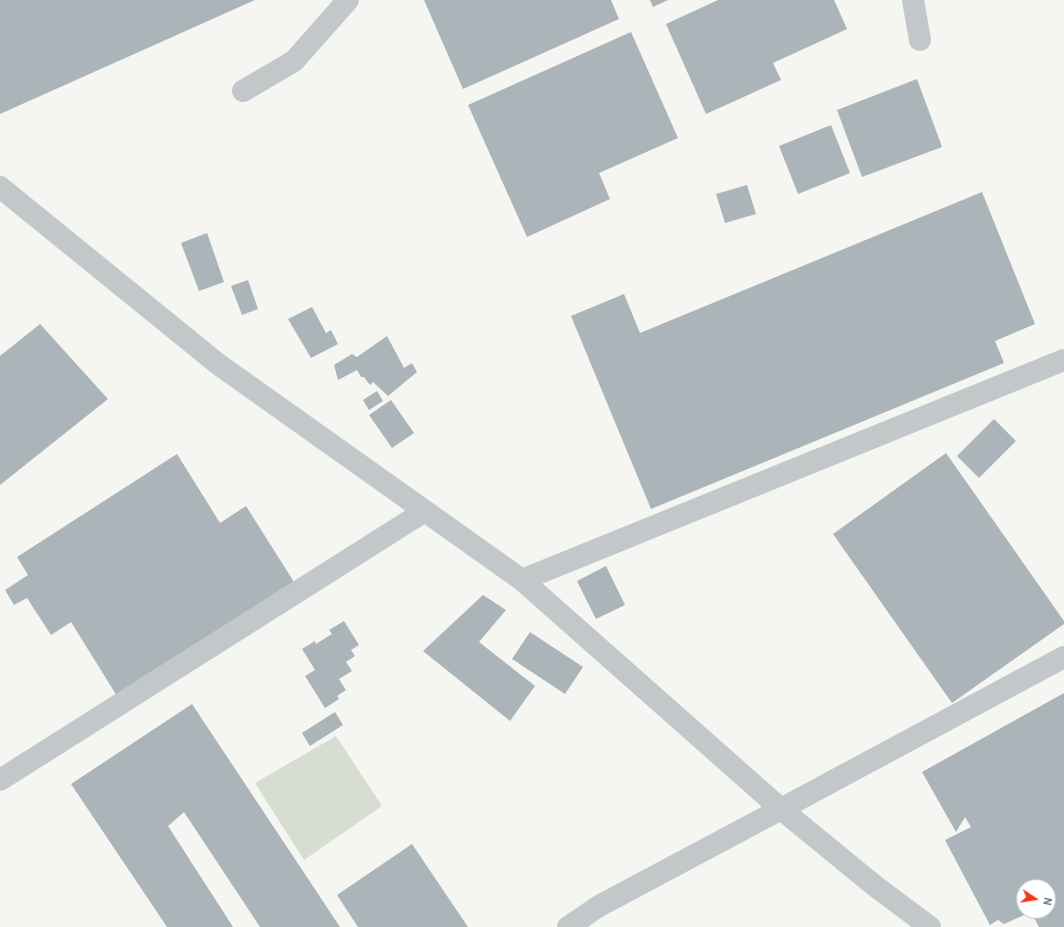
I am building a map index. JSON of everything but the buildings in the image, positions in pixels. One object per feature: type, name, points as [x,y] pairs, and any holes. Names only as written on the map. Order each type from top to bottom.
[{"type":"street","points":[[243,91],[294,61],[348,0]]},
{"type":"street","points":[[913,0],[920,40]]},
{"type":"street","points":[[0,187],[218,364],[522,580],[781,809],[875,886],[930,927]]},
{"type":"street","points":[[522,580],[1064,360]]},
{"type":"street","points":[[0,780],[425,511]]},
{"type":"street","points":[[568,927],[599,906],[1064,657]]},
{"type":"shaded area","points":[[336,736],[382,806],[304,860],[255,783]]}]
